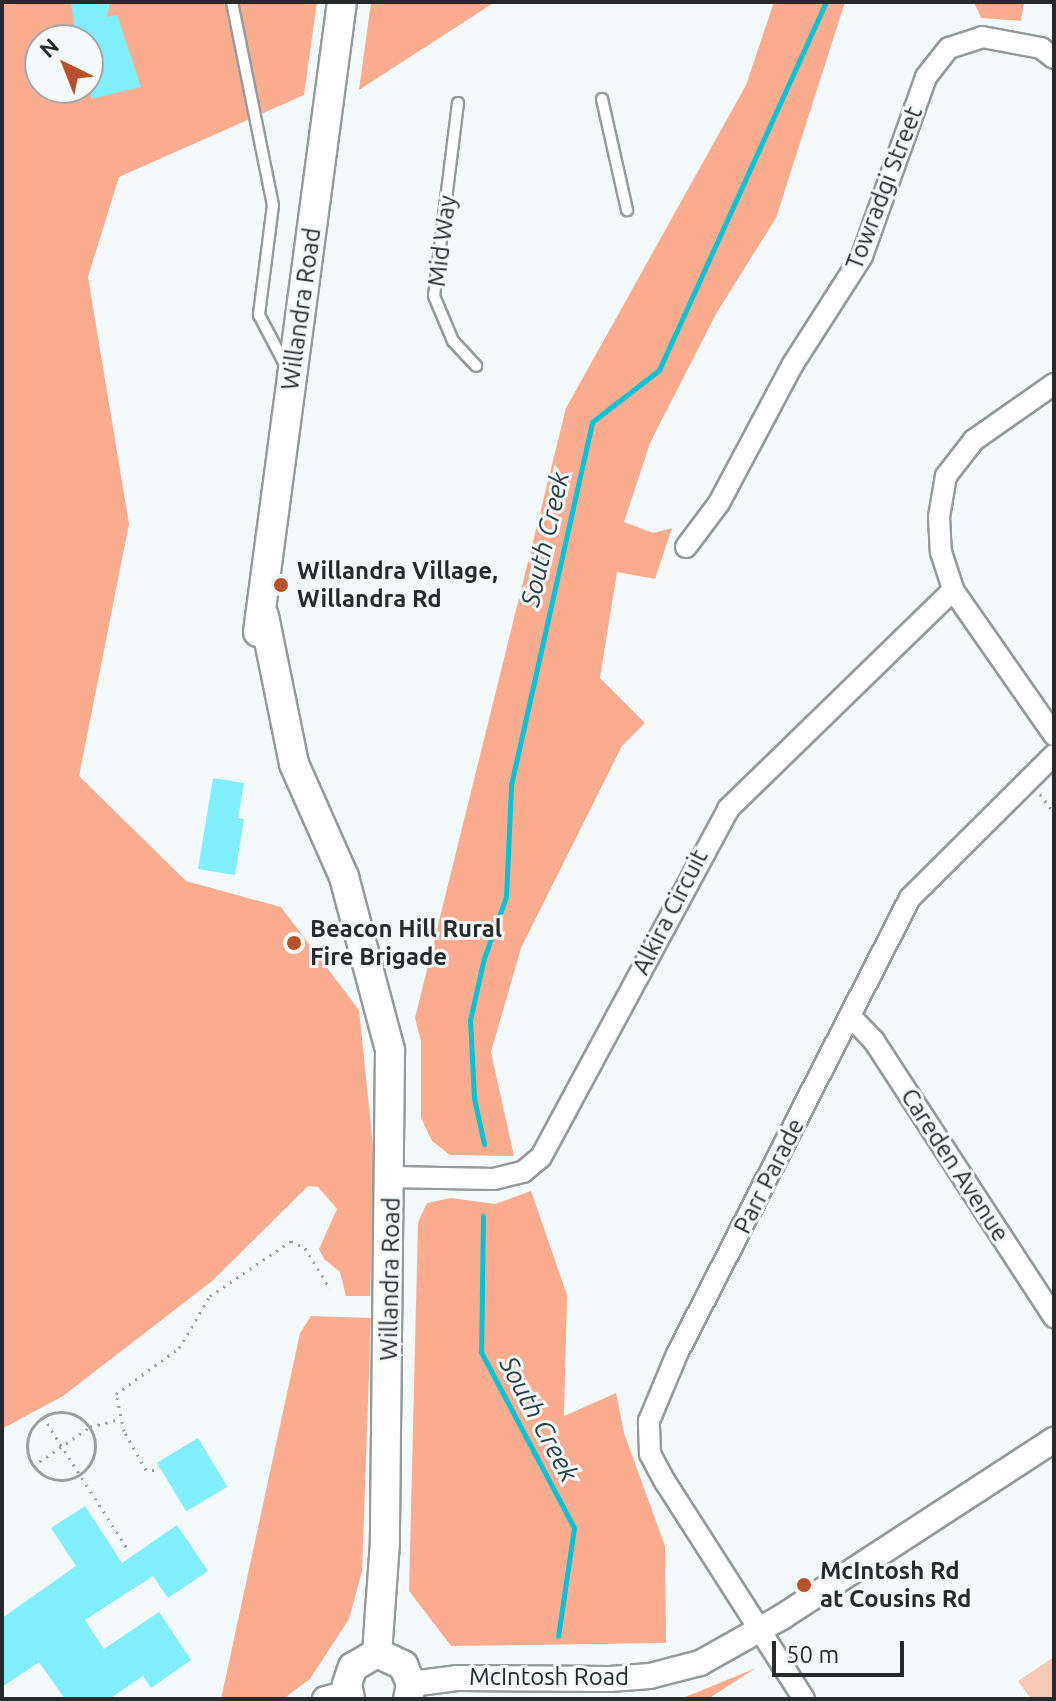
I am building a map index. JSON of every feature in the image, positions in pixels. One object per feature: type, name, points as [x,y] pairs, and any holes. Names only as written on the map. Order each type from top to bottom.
[{"type":"main road","name":"Willandra Road","points":[[342,2],[272,510],[264,616],[254,643],[275,764],[292,810],[352,911],[390,1050],[385,1542],[377,1653]]},
{"type":"main road","points":[[341,1697],[353,1667],[377,1653],[403,1665],[410,1691]]},
{"type":"street","name":"Towradgi Street","points":[[686,547],[719,503],[793,364],[855,270],[926,77],[949,48],[982,37],[1041,48],[1054,58]]},
{"type":"street","points":[[1054,384],[974,440],[946,476],[939,517],[941,552],[953,590],[1054,735]]},
{"type":"street","name":"Alkira Circuit","points":[[391,1177],[494,1179],[523,1172],[541,1157],[728,809],[953,590]]},
{"type":"street","name":"Parr Parade","points":[[804,1699],[650,1454],[649,1421],[677,1354],[910,898],[1054,755]]},
{"type":"street","name":"Careden Avenue","points":[[851,1017],[874,1041],[1054,1317]]},
{"type":"street","name":"McIntosh Road","points":[[410,1691],[457,1678],[650,1676],[700,1663],[759,1631],[1054,1440]]},
{"type":"lane","points":[[232,2],[273,205],[259,315],[292,379]]},
{"type":"lane","points":[[602,99],[627,210]]},
{"type":"lane","name":"Mid Way","points":[[458,103],[434,296],[453,341],[476,366]]},
{"type":"path","points":[[154,1470],[146,1470],[120,1419],[119,1390],[179,1348],[201,1307],[220,1286],[291,1241],[302,1244],[330,1289]]},
{"type":"path","points":[[71,1413],[90,1427],[95,1454],[80,1474],[54,1479],[33,1466],[27,1442],[43,1417],[71,1413]]},
{"type":"path","points":[[43,1417],[128,1550]]},
{"type":"path","points":[[33,1466],[90,1427],[120,1419]]},
{"type":"shaded area","points":[[2,2],[317,2],[304,95],[119,177],[88,277],[129,524],[79,776],[186,881],[281,907],[359,1010],[375,1164],[370,1296],[346,1296],[340,1272],[324,1259],[319,1249],[337,1209],[318,1187],[308,1186],[211,1282],[63,1396],[2,1429]]},
{"type":"shaded area","points":[[371,2],[495,2],[359,90]]},
{"type":"shaded area","points":[[774,2],[845,2],[776,218],[716,314],[650,443],[624,522],[653,533],[672,528],[655,579],[617,572],[600,678],[645,723],[622,746],[521,948],[491,1052],[514,1156],[450,1155],[432,1141],[421,1118],[421,1041],[415,1018],[566,408],[746,85]]},
{"type":"shaded area","points":[[974,2],[1024,2],[1021,21],[981,18]]},
{"type":"shaded area","points":[[531,1191],[567,1295],[564,1416],[616,1393],[624,1433],[665,1546],[666,1643],[451,1646],[409,1591],[418,1222],[427,1203],[451,1198],[495,1204]]},
{"type":"shaded area","points":[[311,1316],[371,1318],[362,1571],[349,1619],[310,1679],[283,1699],[221,1699],[300,1333]]},
{"type":"shaded area","points":[[1054,1657],[1054,1699],[1031,1699],[1018,1681]]},
{"type":"shaded area","points":[[756,1668],[708,1699],[678,1699],[685,1697]]},
{"type":"building","points":[[71,2],[110,2],[107,17],[117,15],[141,87],[104,96],[104,24],[74,24]]},
{"type":"building","points":[[213,778],[244,783],[238,818],[244,819],[235,875],[198,869]]},
{"type":"building","points":[[198,1438],[227,1487],[186,1512],[157,1463]]},
{"type":"building","points":[[85,1506],[122,1563],[177,1525],[208,1571],[168,1598],[153,1576],[85,1620],[104,1649],[159,1612],[191,1660],[151,1688],[143,1676],[109,1699],[65,1699],[39,1662],[2,1687],[2,1618],[76,1566],[51,1528]]},
{"type":"waterway","name":"South Creek","points":[[484,1144],[474,1098],[470,1020],[484,958],[506,897],[511,785],[592,422],[659,370],[826,2]]},
{"type":"waterway","name":"South Creek","points":[[483,1216],[481,1352],[574,1528],[558,1636]]},
{"type":"place","name":"Willandra Village, Willandra Rd","points":[[281,585]]},
{"type":"place","name":"Beacon Hill Rural Fire Brigade","points":[[294,943]]},
{"type":"place","name":"McIntosh Rd at Cousins Rd","points":[[804,1585]]}]
